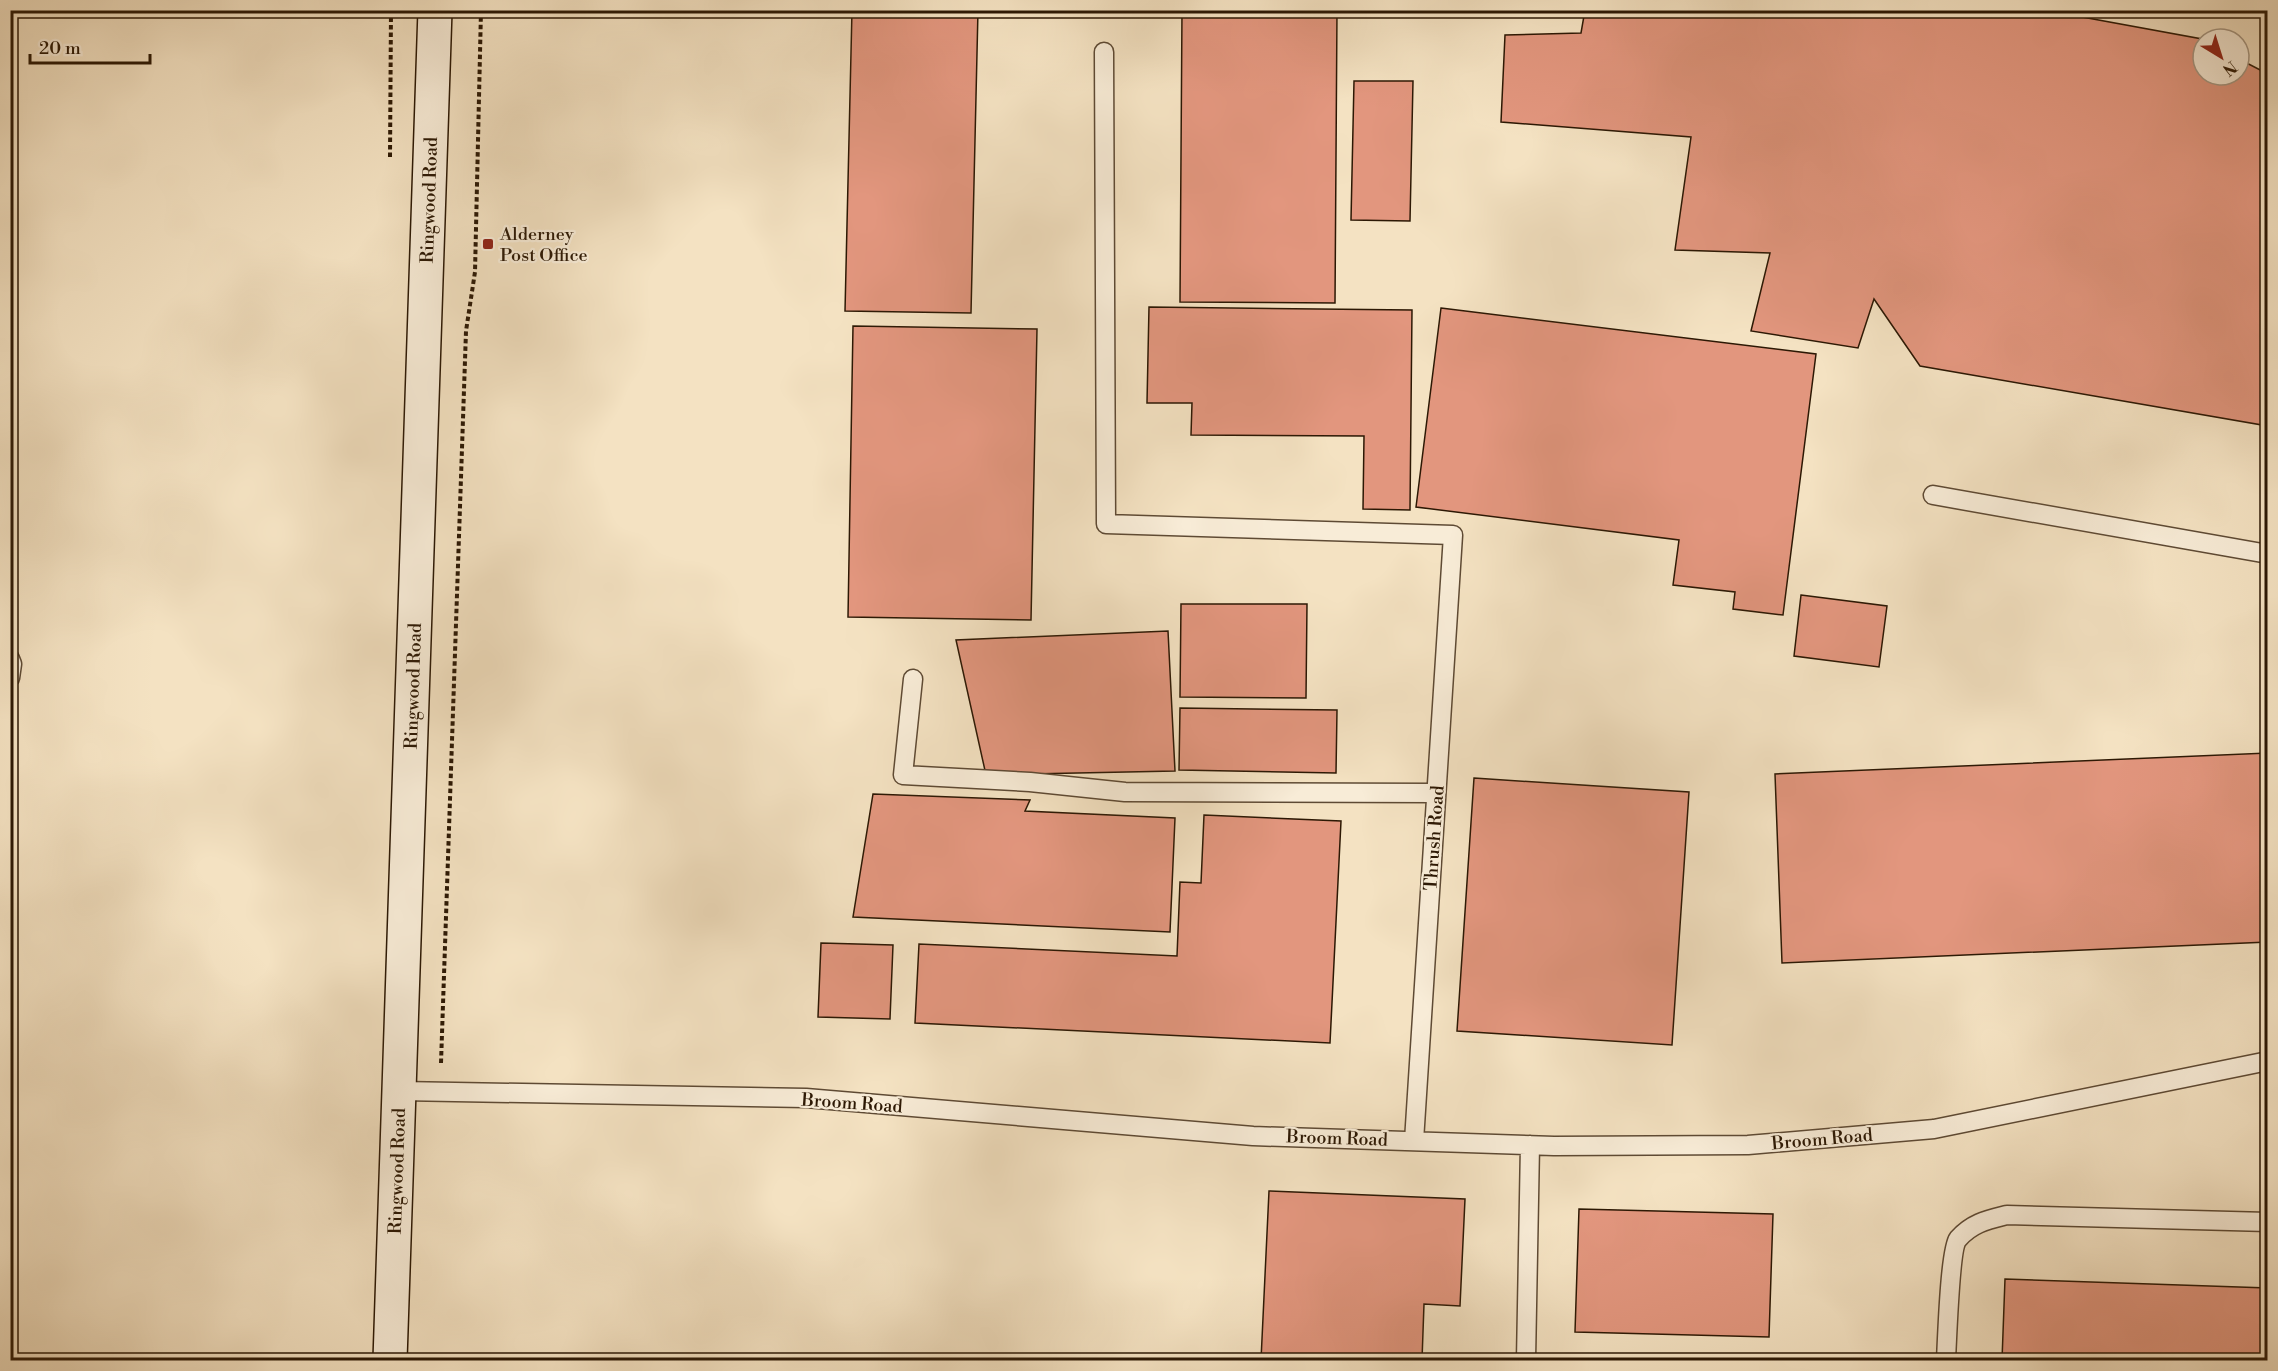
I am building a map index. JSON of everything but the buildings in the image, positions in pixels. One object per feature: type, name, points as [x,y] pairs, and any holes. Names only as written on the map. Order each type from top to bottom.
[{"type":"main road","name":"Ringwood Road","points":[[390,1360],[435,10]]},
{"type":"lane","name":"Thrush Road","points":[[1104,52],[1106,524],[1453,535],[1414,1141]]},
{"type":"lane","points":[[1933,495],[2268,554]]},
{"type":"lane","points":[[10,659],[12,664],[10,678]]},
{"type":"lane","points":[[913,679],[903,775],[1030,782],[1125,792],[1437,793]]},
{"type":"lane","name":"Broom Road","points":[[400,1091],[806,1098],[1254,1136],[1530,1146],[1748,1145],[1934,1129],[2268,1061]]},
{"type":"lane","points":[[1526,1360],[1530,1146]]},
{"type":"lane","points":[[1946,1360],[1956,1241],[1976,1224],[2007,1215],[2268,1222]]},
{"type":"path","points":[[440,1090],[466,331],[475,272],[481,10]]},
{"type":"place","name":"Alderney Post Office","points":[[488,244]]}]
